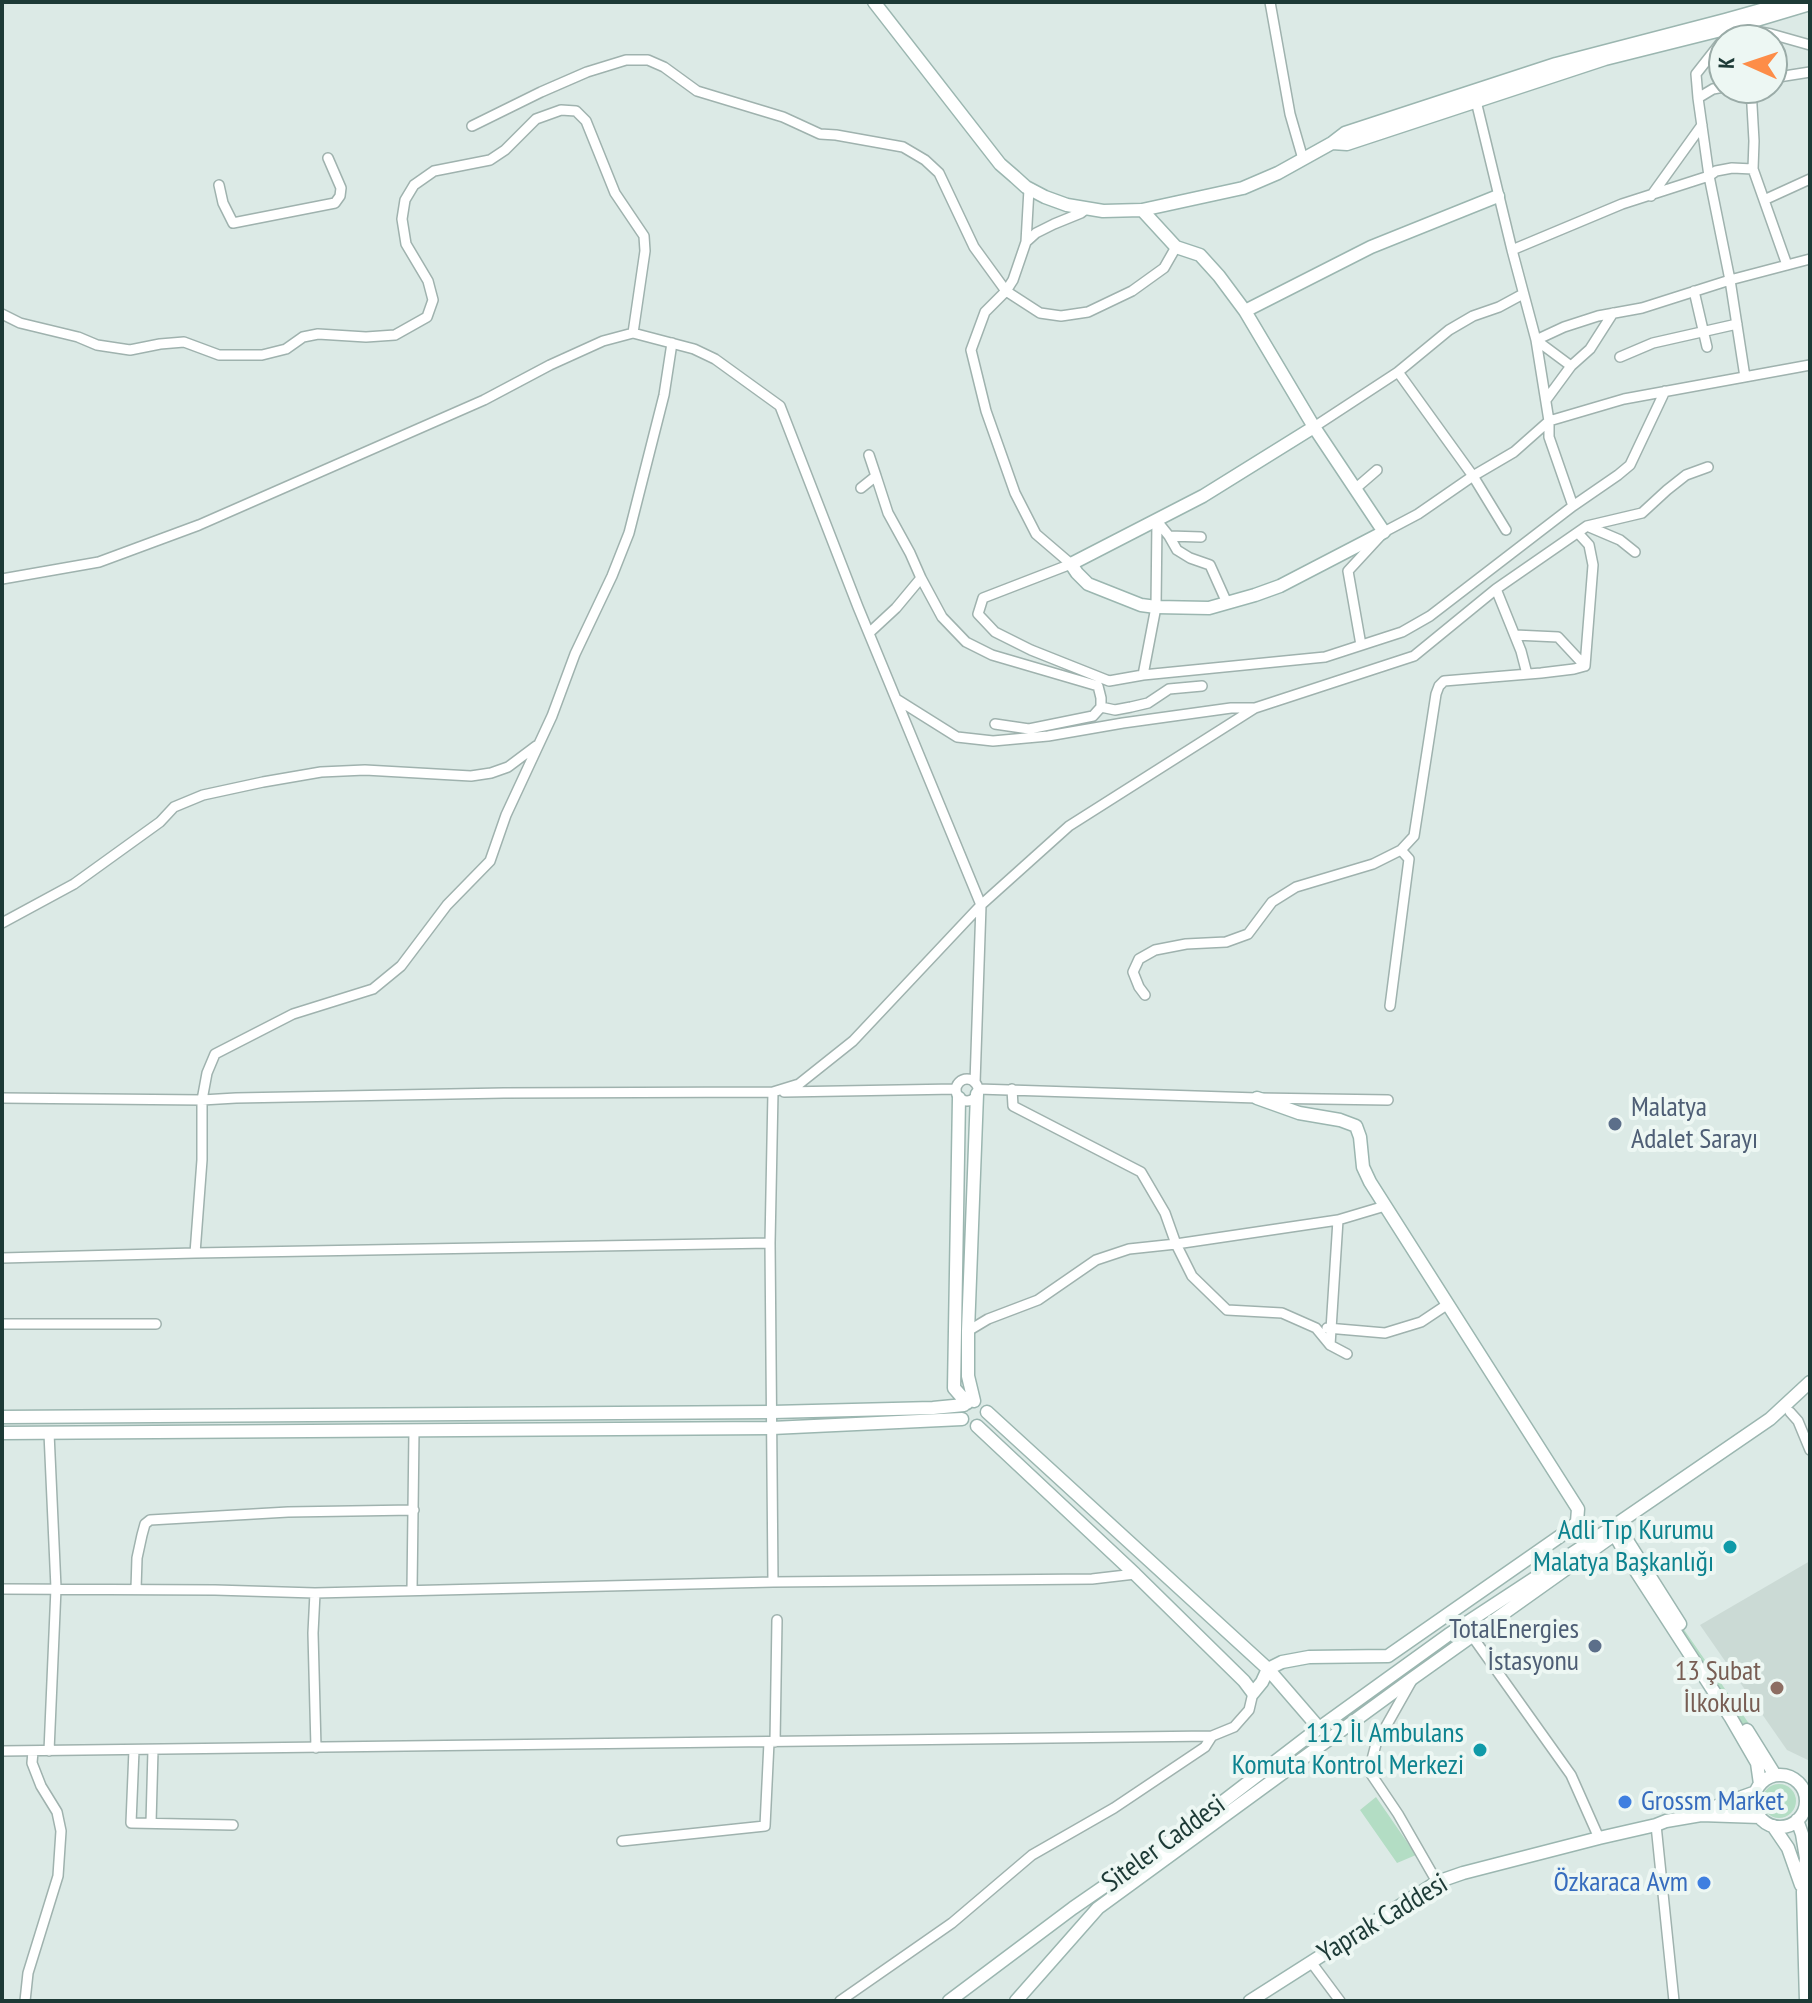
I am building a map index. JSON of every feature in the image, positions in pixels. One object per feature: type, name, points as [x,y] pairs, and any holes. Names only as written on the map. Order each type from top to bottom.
[{"type":"street","points":[[874,2],[1000,164],[1029,189],[1067,205],[1103,211],[1142,210],[1243,188],[1271,177],[1345,133],[1514,77],[1783,2]]},
{"type":"street","points":[[1270,2],[1290,114],[1303,159]]},
{"type":"street","points":[[1743,24],[1810,4]]},
{"type":"street","points":[[1332,143],[1347,144],[1605,59],[1708,33]]},
{"type":"street","points":[[1788,39],[1810,45]]},
{"type":"street","points":[[1708,59],[1696,74],[1698,98],[1745,377]]},
{"type":"street","points":[[472,126],[587,72],[626,60],[648,60],[664,67],[697,91],[783,117],[820,134],[903,147],[925,160],[939,173],[974,247],[1006,291],[1040,313],[1061,316],[1088,312],[1132,291],[1164,268],[1176,247]]},
{"type":"street","points":[[1788,75],[1810,72]]},
{"type":"street","points":[[1698,98],[1708,92]]},
{"type":"street","points":[[1476,101],[1536,340],[1549,437],[1573,506]]},
{"type":"street","points":[[1752,104],[1753,169],[1787,265]]},
{"type":"street","points":[[2,314],[20,323],[78,337],[97,345],[130,350],[184,342],[219,355],[262,355],[286,349],[303,337],[318,334],[395,335],[427,317],[433,300],[428,281],[406,244],[402,219],[405,200],[414,185],[434,171],[490,160],[505,150],[536,119],[561,110],[576,111],[586,121],[615,193],[644,236],[645,251],[633,333]]},
{"type":"street","points":[[1651,196],[1702,125]]},
{"type":"street","points":[[219,185],[223,203],[233,223],[335,203],[341,188],[328,158]]},
{"type":"street","points":[[1512,250],[1622,204],[1716,171],[1753,169]]},
{"type":"street","points":[[1764,200],[1810,179]]},
{"type":"street","points":[[1029,189],[1026,242],[1013,280],[985,312],[971,350],[986,411],[1015,493],[1036,534],[1071,564],[1088,584],[1141,605],[1209,608],[1280,586],[1418,514],[1514,452],[1549,421],[1624,399],[1810,365]]},
{"type":"street","points":[[1245,311],[1371,247],[1498,196]]},
{"type":"street","points":[[1026,242],[1036,233],[1086,209]]},
{"type":"street","points":[[1142,210],[1176,247],[1200,255],[1219,276],[1245,311],[1314,427],[1384,532]]},
{"type":"street","points":[[1536,340],[1598,316],[1642,308],[1810,259]]},
{"type":"street","points":[[1694,291],[1707,347]]},
{"type":"street","points":[[1523,294],[1449,330],[1398,372],[1203,496],[1071,564],[983,598],[978,614],[995,632],[1109,681],[1325,657],[1402,632],[1430,616],[1618,475],[1630,465],[1665,391]]},
{"type":"street","points":[[1546,400],[1571,366],[1590,349],[1613,313]]},
{"type":"street","points":[[1620,357],[1653,343],[1737,324]]},
{"type":"street","points":[[2,579],[99,562],[143,547],[282,490],[469,407],[603,341],[633,333],[694,349],[715,359],[780,406],[981,905],[968,1331],[967,1407],[970,1426],[983,1422],[987,1412]]},
{"type":"street","points":[[1536,340],[1571,366]]},
{"type":"street","points":[[195,1253],[202,1160],[202,1100],[207,1073],[215,1054],[293,1014],[373,989],[401,966],[447,905],[490,861],[506,815],[552,716],[575,654],[629,533],[664,395],[672,343]]},
{"type":"street","points":[[1398,372],[1473,476],[1506,530]]},
{"type":"street","points":[[869,455],[888,513],[921,578],[942,617],[966,642],[992,655],[1098,686],[1101,707],[1093,716],[1029,729],[995,724]]},
{"type":"street","points":[[773,1092],[799,1084],[853,1041],[981,905],[1069,826],[1255,708],[1414,656],[1496,589],[1587,526],[1642,513],[1686,475],[1708,467]]},
{"type":"street","points":[[1355,489],[1377,470]]},
{"type":"street","points":[[861,488],[876,476]]},
{"type":"street","points":[[1157,521],[1177,550],[1210,565],[1227,603]]},
{"type":"street","points":[[1143,675],[1156,607],[1157,521]]},
{"type":"street","points":[[1587,526],[1620,540],[1635,552]]},
{"type":"street","points":[[1361,645],[1348,571],[1384,532]]},
{"type":"street","points":[[1578,533],[1589,545],[1593,565],[1585,666]]},
{"type":"street","points":[[1169,536],[1201,537]]},
{"type":"street","points":[[869,633],[896,608],[921,578]]},
{"type":"street","points":[[1496,589],[1527,674]]},
{"type":"street","points":[[1515,635],[1558,637],[1585,666]]},
{"type":"street","points":[[1145,995],[1133,972],[1139,959],[1155,950],[1186,944],[1226,942],[1248,934],[1272,902],[1296,887],[1373,864],[1401,850],[1414,836],[1436,694],[1444,681],[1585,666]]},
{"type":"street","points":[[1101,707],[1115,710],[1131,707],[1148,703],[1169,689],[1202,686]]},
{"type":"street","points":[[898,700],[957,737],[993,741],[1048,736],[1231,708],[1255,708]]},
{"type":"street","points":[[2,923],[74,884],[160,822],[174,807],[203,795],[321,772],[365,770],[471,776],[491,773],[508,767],[539,744]]},
{"type":"street","points":[[1390,1006],[1409,859],[1401,850]]},
{"type":"street","points":[[967,1407],[954,1388],[958,1093],[962,1080],[969,1079],[977,1089]]},
{"type":"street","points":[[977,1089],[1388,1100]]},
{"type":"street","points":[[2,1098],[202,1100],[504,1093],[773,1092],[958,1093],[969,1101],[977,1089]]},
{"type":"street","points":[[1012,1089],[1013,1106],[1141,1172],[1165,1213],[1192,1276],[1227,1310],[1282,1313],[1316,1328],[1385,1333],[1421,1322],[1448,1304]]},
{"type":"street","points":[[773,1092],[770,1243],[773,1582]]},
{"type":"street","points":[[2,1751],[1212,1736],[1234,1727],[1249,1710],[1253,1693],[1268,1669],[1282,1662],[1309,1657],[1388,1656],[1569,1530],[1577,1522],[1578,1509],[1385,1206],[1363,1167],[1356,1126],[1299,1113],[1257,1098]]},
{"type":"street","points":[[968,1331],[988,1319],[1038,1300],[1096,1260],[1129,1249],[1338,1220],[1385,1206]]},
{"type":"street","points":[[1330,1345],[1338,1220]]},
{"type":"street","points":[[2,1258],[770,1243]]},
{"type":"street","points":[[2,1324],[156,1324]]},
{"type":"street","points":[[1316,1328],[1330,1345],[1347,1354]]},
{"type":"street","name":"Siteler Caddesi","points":[[1016,2001],[1098,1908],[1770,1419],[1810,1382]]},
{"type":"street","name":"Siteler Caddesi","points":[[949,2001],[1448,1635],[1753,1441],[1810,1393]]},
{"type":"street","points":[[2,1433],[772,1428],[983,1404],[987,1412],[1268,1669],[1319,1728]]},
{"type":"street","points":[[2,1417],[772,1412],[967,1407]]},
{"type":"street","points":[[1790,1412],[1798,1421],[1810,1450]]},
{"type":"street","points":[[977,1426],[1135,1574],[1253,1693]]},
{"type":"street","points":[[412,1590],[414,1431]]},
{"type":"street","points":[[49,1433],[56,1588],[49,1751]]},
{"type":"street","points":[[136,1589],[137,1558],[145,1524],[150,1520],[288,1512],[414,1510]]},
{"type":"street","points":[[1616,1529],[1775,1775]]},
{"type":"street","points":[[1616,1529],[1632,1565],[1757,1763],[1756,1809],[1788,1848],[1803,1892]]},
{"type":"street","points":[[2,1589],[315,1593],[773,1582],[1092,1579],[1135,1574]]},
{"type":"street","points":[[315,1593],[316,1748]]},
{"type":"street","points":[[622,1841],[765,1826],[777,1620]]},
{"type":"street","points":[[1472,1636],[1571,1775],[1599,1838]]},
{"type":"street","points":[[1413,1678],[1376,1744],[1369,1771],[1405,1825],[1437,1882]]},
{"type":"street","points":[[840,2001],[952,1923],[1032,1855],[1114,1808],[1205,1747],[1212,1736]]},
{"type":"street","points":[[134,1750],[131,1823],[233,1825]]},
{"type":"street","points":[[151,1823],[153,1750]]},
{"type":"street","points":[[25,2001],[28,1973],[58,1876],[61,1831],[57,1812],[41,1786],[32,1763],[33,1751]]},
{"type":"street","points":[[1701,1815],[1758,1788],[1767,1778],[1775,1775],[1784,1775],[1804,1784],[1808,1806],[1797,1820],[1782,1827],[1773,1826]]},
{"type":"street","name":"Yaprak Caddesi","points":[[1250,2001],[1437,1882],[1666,1821],[1701,1815],[1760,1817]]},
{"type":"street","points":[[1797,1820],[1806,1858],[1803,1892],[1808,1934],[1806,2001]]},
{"type":"street","points":[[1656,1825],[1674,2001]]},
{"type":"street","points":[[1311,1962],[1340,2001]]},
{"type":"shaded area","name":"13 Şubat İlkokulu","points":[[1810,1561],[1810,1761],[1787,1750],[1700,1625]]},
{"type":"green space","points":[[1649,1579],[1770,1754],[1761,1759],[1647,1581]]},
{"type":"green space","points":[[1779,1784],[1791,1789],[1796,1801],[1791,1813],[1779,1818],[1767,1813],[1762,1801],[1767,1789]]},
{"type":"green space","points":[[1376,1797],[1416,1855],[1397,1863],[1360,1810]]},
{"type":"place","name":"Malatya Adalet Sarayı","points":[[1615,1124]]},
{"type":"place","name":"Adli Tıp Kurumu Malatya Başkanlığı","points":[[1730,1547]]},
{"type":"place","name":"TotalEnergies İstasyonu","points":[[1595,1646]]},
{"type":"place","name":"13 Şubat İlkokulu","points":[[1777,1688]]},
{"type":"place","name":"112 İl Ambulans Komuta Kontrol Merkezi","points":[[1480,1750]]},
{"type":"place","name":"Grossm Market","points":[[1625,1802]]},
{"type":"place","name":"Özkaraca Avm","points":[[1704,1883]]}]
